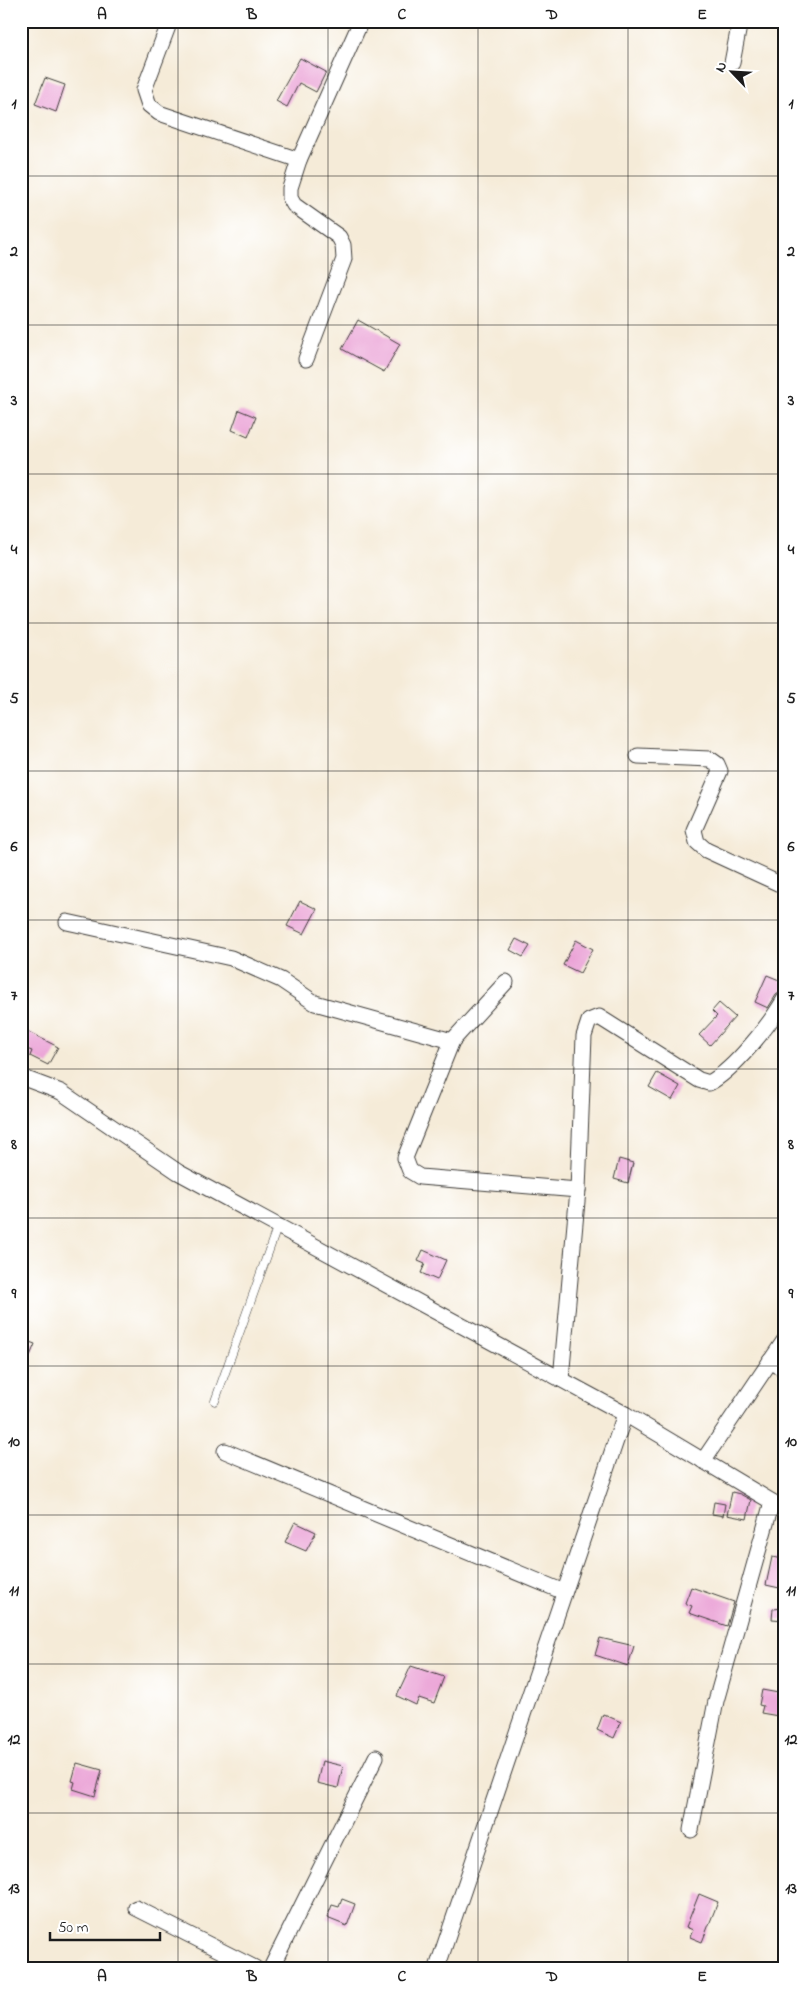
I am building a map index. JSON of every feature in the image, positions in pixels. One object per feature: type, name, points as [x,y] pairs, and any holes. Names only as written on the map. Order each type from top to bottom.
[{"type":"street","points":[[170,21],[144,90],[148,105],[159,113],[299,160]]},
{"type":"street","points":[[306,359],[344,258],[343,245],[339,237],[294,205],[290,198],[290,188],[299,160],[361,21]]},
{"type":"street","points":[[732,63],[740,21]]},
{"type":"street","points":[[638,756],[710,759],[716,764],[720,771],[694,830],[697,842],[706,850],[784,886]]},
{"type":"street","points":[[67,922],[231,958],[282,980],[315,1003],[452,1041]]},
{"type":"street","points":[[506,982],[452,1041],[405,1158],[410,1171],[420,1177],[578,1190]]},
{"type":"street","points":[[561,1379],[578,1190],[584,1036],[589,1021],[599,1016],[699,1080],[710,1083],[722,1076],[774,1017],[784,1000]]},
{"type":"street","points":[[21,1076],[61,1092],[178,1172],[624,1414],[778,1506],[716,1701],[691,1830]]},
{"type":"street","points":[[703,1461],[784,1341]]},
{"type":"street","points":[[770,1361],[784,1369]]},
{"type":"street","points":[[437,1968],[624,1414]]},
{"type":"street","points":[[225,1451],[564,1592]]},
{"type":"street","points":[[271,1968],[376,1757]]},
{"type":"street","points":[[136,1908],[255,1968]]},
{"type":"lane","points":[[215,1401],[278,1225]]},
{"type":"building","points":[[300,58],[326,72],[316,92],[299,83],[287,107],[276,101]]},
{"type":"building","points":[[45,78],[65,85],[56,112],[35,104]]},
{"type":"building","points":[[358,320],[400,344],[384,372],[342,349]]},
{"type":"building","points":[[239,410],[256,417],[248,437],[232,430]]},
{"type":"building","points":[[300,901],[317,909],[304,934],[287,926]]},
{"type":"building","points":[[516,939],[530,946],[523,957],[510,950]]},
{"type":"building","points":[[576,940],[593,949],[580,973],[563,965]]},
{"type":"building","points":[[767,975],[784,982],[782,991],[776,995],[768,1008],[755,1002]]},
{"type":"building","points":[[719,1003],[735,1017],[710,1045],[699,1035],[717,1016],[712,1011]]},
{"type":"building","points":[[21,1028],[58,1047],[48,1065],[30,1056],[32,1051],[21,1047]]},
{"type":"building","points":[[657,1073],[680,1086],[672,1100],[649,1087]]},
{"type":"building","points":[[619,1159],[633,1163],[628,1183],[614,1179]]},
{"type":"building","points":[[423,1250],[446,1260],[437,1280],[421,1273],[425,1264],[418,1261]]},
{"type":"building","points":[[21,1339],[35,1344],[21,1377]]},
{"type":"building","points":[[732,1492],[751,1500],[747,1519],[727,1515]]},
{"type":"building","points":[[714,1502],[725,1504],[723,1516],[712,1514]]},
{"type":"building","points":[[295,1522],[316,1532],[306,1551],[285,1542]]},
{"type":"building","points":[[772,1557],[784,1559],[784,1589],[766,1585]]},
{"type":"building","points":[[691,1587],[734,1602],[727,1626],[689,1613],[692,1606],[685,1603]]},
{"type":"building","points":[[784,1608],[784,1620],[772,1619],[773,1609]]},
{"type":"building","points":[[600,1638],[634,1646],[628,1666],[595,1655]]},
{"type":"building","points":[[411,1666],[444,1677],[434,1703],[419,1698],[416,1705],[397,1696]]},
{"type":"building","points":[[762,1690],[784,1694],[784,1717],[761,1713],[763,1706],[759,1705]]},
{"type":"building","points":[[603,1714],[621,1722],[614,1738],[597,1730]]},
{"type":"building","points":[[322,1761],[343,1766],[338,1788],[317,1783]]},
{"type":"building","points":[[77,1763],[102,1770],[95,1796],[73,1789],[75,1782],[72,1781]]},
{"type":"building","points":[[699,1894],[718,1902],[702,1942],[690,1937],[693,1930],[686,1927]]},
{"type":"building","points":[[342,1899],[355,1904],[347,1926],[327,1918],[332,1905],[339,1907]]}]
